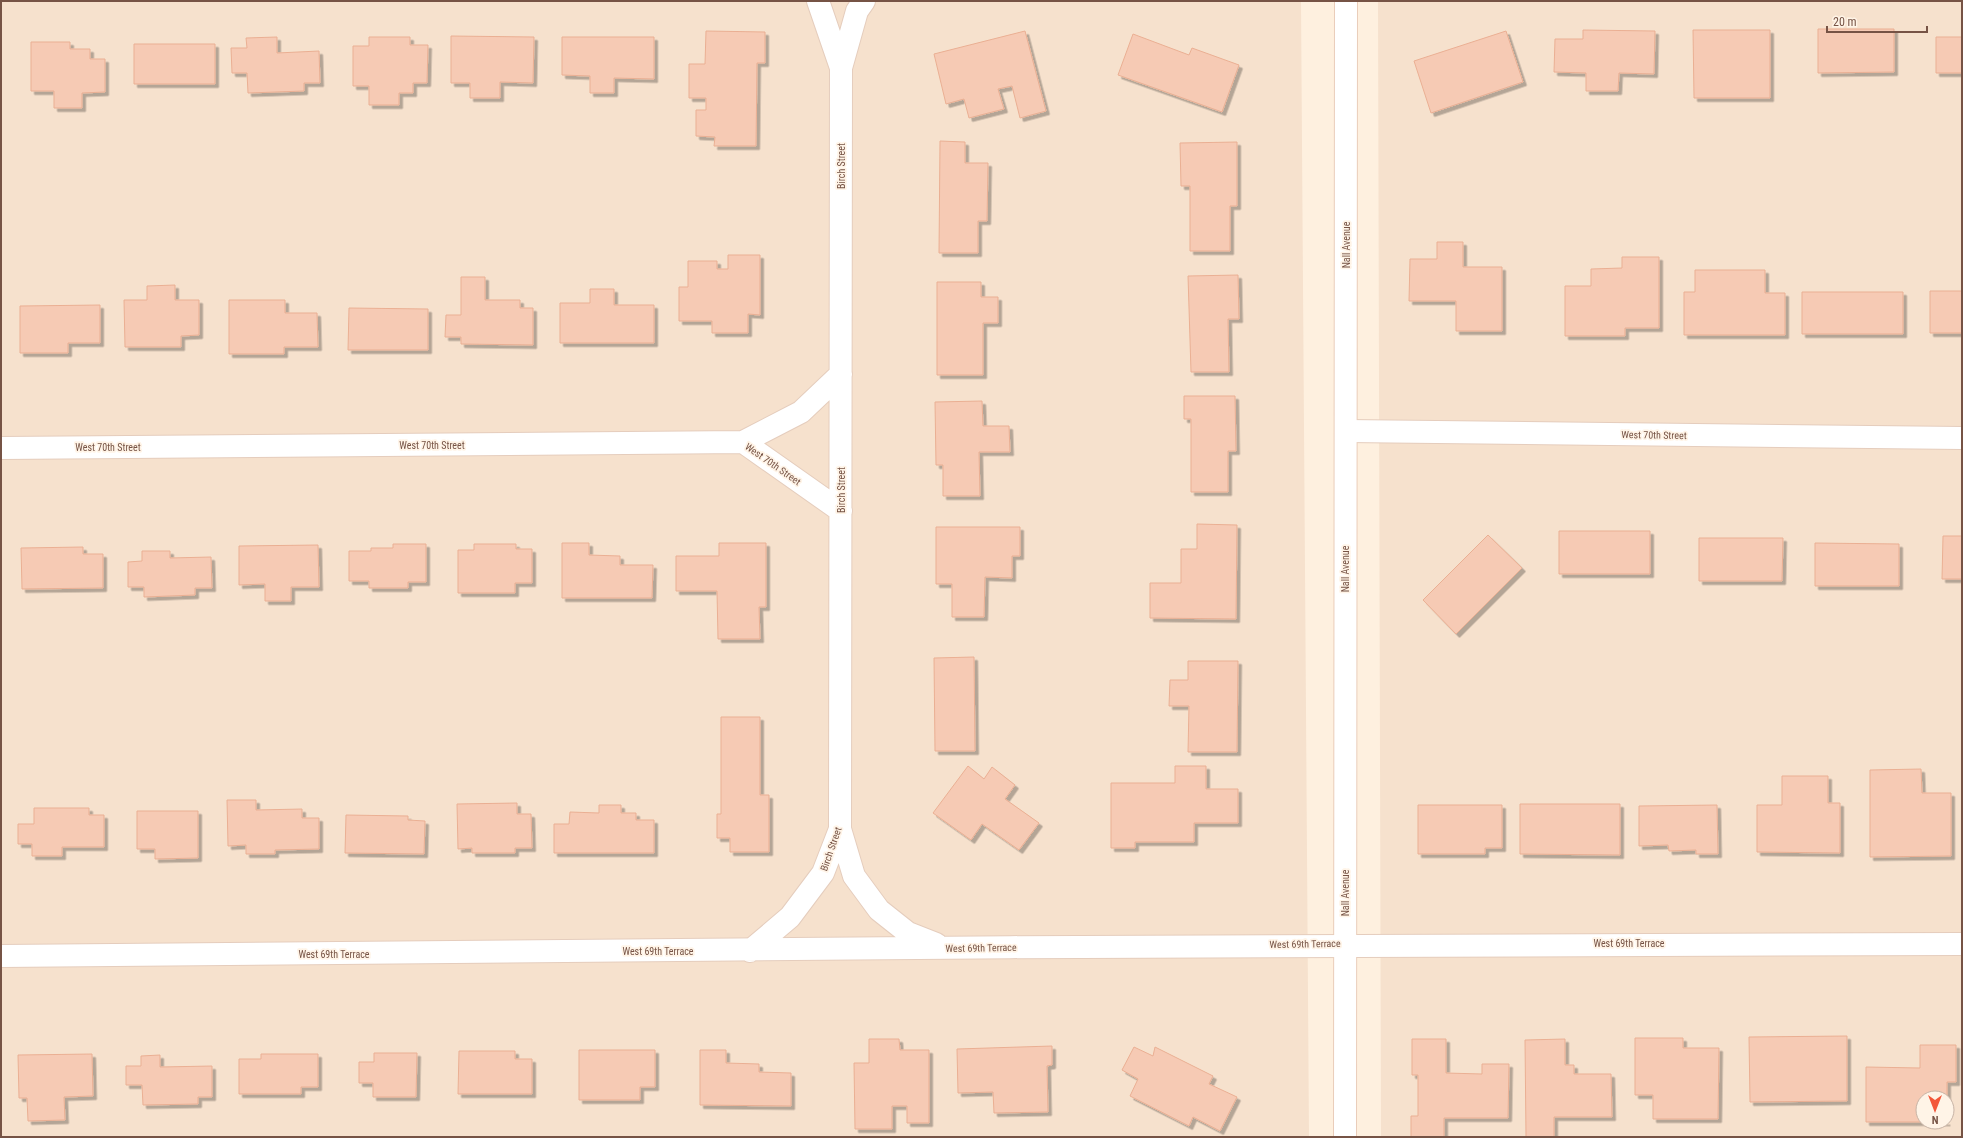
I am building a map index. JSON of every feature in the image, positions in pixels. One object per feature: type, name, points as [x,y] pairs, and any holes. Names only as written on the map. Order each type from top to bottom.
[{"type":"street","name":"Birch Street","points":[[750,951],[790,917],[823,873],[840,829],[841,68],[818,1]]},
{"type":"street","points":[[841,68],[857,11],[864,1]]},
{"type":"street","name":"Nall Avenue","points":[[1345,1137],[1346,1]]},
{"type":"street","points":[[743,442],[801,412],[841,374]]},
{"type":"street","name":"West 70th Street","points":[[1346,431],[1962,438]]},
{"type":"street","name":"West 70th Street","points":[[1,448],[743,442],[841,511]]},
{"type":"street","points":[[840,829],[854,876],[879,910],[908,933],[948,948]]},
{"type":"street","name":"West 69th Terrace","points":[[1,956],[750,951],[1345,944],[1962,944]]},
{"type":"shaded area","points":[[1,1],[1301,1],[1309,1137],[1,1137]]},
{"type":"shaded area","points":[[1378,1],[1962,1],[1962,1137],[1381,1137]]},
{"type":"building","points":[[1818,29],[1894,29],[1894,72],[1818,73]]},
{"type":"building","points":[[1583,30],[1655,31],[1654,74],[1619,73],[1618,91],[1586,91],[1586,73],[1554,72],[1555,39],[1583,39]]},
{"type":"building","points":[[1693,30],[1770,30],[1770,98],[1694,98]]},
{"type":"building","points":[[706,31],[765,32],[765,63],[757,63],[756,146],[714,146],[715,137],[696,136],[696,110],[706,110],[706,98],[689,98],[689,64],[705,64]]},
{"type":"building","points":[[1025,31],[1046,111],[1020,118],[1012,86],[998,89],[1004,109],[969,118],[964,99],[946,104],[934,54]]},
{"type":"building","points":[[1506,31],[1523,82],[1431,113],[1414,61]]},
{"type":"building","points":[[1133,34],[1189,55],[1192,48],[1239,65],[1222,112],[1118,75]]},
{"type":"building","points":[[451,36],[534,37],[533,83],[500,82],[500,98],[470,98],[470,83],[451,83]]},
{"type":"building","points":[[277,37],[277,53],[319,51],[320,83],[304,83],[304,91],[248,93],[247,73],[232,73],[231,48],[247,48],[246,38]]},
{"type":"building","points":[[369,37],[410,37],[410,45],[428,45],[427,83],[413,83],[413,93],[399,93],[399,105],[369,105],[369,86],[353,86],[353,46],[369,46]]},
{"type":"building","points":[[562,37],[654,37],[654,79],[614,78],[614,93],[590,93],[590,76],[562,75]]},
{"type":"building","points":[[1936,37],[1962,37],[1962,73],[1936,73]]},
{"type":"building","points":[[31,42],[70,42],[70,49],[90,49],[90,59],[105,59],[105,92],[82,93],[82,108],[54,108],[54,91],[31,91]]},
{"type":"building","points":[[134,44],[215,44],[215,84],[134,84]]},
{"type":"building","points":[[940,141],[965,142],[965,163],[988,163],[987,221],[978,221],[978,253],[939,253]]},
{"type":"building","points":[[1237,142],[1237,206],[1230,206],[1230,251],[1190,251],[1190,186],[1181,186],[1180,143]]},
{"type":"building","points":[[1437,242],[1463,242],[1463,267],[1502,267],[1502,331],[1456,331],[1456,301],[1409,301],[1410,259],[1437,259]]},
{"type":"building","points":[[728,255],[760,255],[760,315],[748,314],[748,333],[712,333],[712,321],[679,321],[679,287],[688,287],[688,261],[717,261],[717,269],[728,269]]},
{"type":"building","points":[[1622,257],[1659,257],[1659,328],[1625,328],[1625,336],[1565,336],[1565,286],[1591,286],[1591,269],[1622,268]]},
{"type":"building","points":[[1695,270],[1765,270],[1765,293],[1785,293],[1785,335],[1684,335],[1684,292],[1695,292]]},
{"type":"building","points":[[1238,275],[1239,319],[1228,319],[1229,372],[1191,372],[1188,276]]},
{"type":"building","points":[[461,277],[485,277],[485,300],[520,300],[520,308],[533,308],[533,345],[461,344],[461,337],[445,337],[446,315],[461,315]]},
{"type":"building","points":[[937,282],[981,282],[981,297],[998,297],[998,323],[983,323],[983,375],[937,375]]},
{"type":"building","points":[[175,285],[175,300],[199,300],[199,335],[181,336],[181,347],[125,347],[124,300],[147,300],[147,286]]},
{"type":"building","points":[[590,289],[614,289],[614,305],[654,305],[654,343],[560,343],[560,303],[590,303]]},
{"type":"building","points":[[1930,291],[1962,291],[1962,333],[1930,333]]},
{"type":"building","points":[[1802,292],[1903,292],[1903,334],[1802,334]]},
{"type":"building","points":[[229,300],[285,300],[285,313],[317,313],[318,347],[284,347],[284,354],[229,354]]},
{"type":"building","points":[[100,305],[100,343],[68,343],[68,353],[20,353],[20,306]]},
{"type":"building","points":[[349,308],[428,309],[428,350],[348,350]]},
{"type":"building","points":[[1184,396],[1235,396],[1236,451],[1228,451],[1228,492],[1191,492],[1191,419],[1184,419]]},
{"type":"building","points":[[982,401],[983,426],[1009,426],[1010,452],[979,452],[980,496],[943,496],[943,465],[936,465],[935,402]]},
{"type":"building","points":[[1197,524],[1237,525],[1236,619],[1150,618],[1150,583],[1181,583],[1181,549],[1197,549]]},
{"type":"building","points":[[936,527],[1020,527],[1020,556],[1012,556],[1012,578],[985,577],[984,617],[952,617],[952,584],[936,584]]},
{"type":"building","points":[[1559,531],[1650,531],[1650,574],[1559,574]]},
{"type":"building","points":[[1488,535],[1522,568],[1456,634],[1423,600]]},
{"type":"building","points":[[1943,536],[1962,536],[1962,579],[1942,579]]},
{"type":"building","points":[[1699,538],[1783,538],[1782,581],[1699,581]]},
{"type":"building","points":[[562,543],[589,543],[589,555],[620,556],[620,565],[653,565],[652,598],[562,598]]},
{"type":"building","points":[[719,543],[766,543],[766,607],[759,607],[760,639],[718,639],[717,591],[676,591],[676,556],[719,556]]},
{"type":"building","points":[[1815,543],[1899,544],[1899,586],[1815,586]]},
{"type":"building","points":[[393,544],[426,544],[426,582],[408,582],[408,588],[369,588],[369,581],[349,581],[349,551],[371,551],[371,548],[393,548]]},
{"type":"building","points":[[474,544],[516,544],[516,549],[532,549],[532,583],[515,583],[515,593],[458,593],[458,550],[474,550]]},
{"type":"building","points":[[318,545],[319,587],[291,587],[291,601],[265,601],[265,584],[239,585],[239,546]]},
{"type":"building","points":[[83,547],[83,554],[103,554],[103,588],[22,589],[21,548]]},
{"type":"building","points":[[142,551],[170,551],[170,558],[211,557],[212,588],[195,588],[195,595],[144,597],[144,587],[128,587],[128,562],[142,561]]},
{"type":"building","points":[[974,657],[975,751],[935,751],[934,658]]},
{"type":"building","points":[[1188,661],[1238,661],[1237,752],[1188,752],[1189,706],[1169,706],[1170,680],[1188,680]]},
{"type":"building","points":[[721,717],[760,717],[760,795],[769,795],[769,852],[730,852],[730,838],[717,838],[717,814],[721,814]]},
{"type":"building","points":[[968,766],[984,779],[992,767],[1015,785],[1005,799],[1039,823],[1019,850],[982,824],[971,840],[933,813]]},
{"type":"building","points":[[1175,766],[1206,766],[1206,789],[1238,789],[1238,823],[1194,823],[1194,842],[1135,842],[1135,848],[1111,848],[1111,783],[1175,783]]},
{"type":"building","points":[[1921,769],[1922,793],[1951,793],[1951,856],[1870,857],[1870,770]]},
{"type":"building","points":[[1782,776],[1828,776],[1828,803],[1840,803],[1840,853],[1757,852],[1757,805],[1782,805]]},
{"type":"building","points":[[227,800],[256,800],[256,810],[302,809],[302,818],[319,818],[319,849],[275,850],[275,854],[246,854],[246,845],[228,846]]},
{"type":"building","points":[[517,803],[517,814],[531,814],[532,848],[515,848],[515,853],[472,853],[472,848],[458,849],[457,804]]},
{"type":"building","points":[[1520,804],[1620,804],[1620,855],[1520,854]]},
{"type":"building","points":[[599,805],[621,805],[621,813],[636,813],[636,820],[654,820],[654,853],[554,853],[554,824],[569,824],[570,812],[599,813]]},
{"type":"building","points":[[1418,805],[1502,805],[1502,848],[1485,848],[1485,854],[1418,854]]},
{"type":"building","points":[[1717,805],[1718,854],[1696,854],[1696,850],[1669,851],[1668,845],[1639,846],[1639,806]]},
{"type":"building","points":[[34,808],[89,808],[89,815],[104,815],[104,847],[62,847],[62,856],[32,856],[32,844],[18,844],[18,824],[34,824]]},
{"type":"building","points":[[137,811],[198,811],[198,858],[155,859],[155,849],[137,849]]},
{"type":"building","points":[[346,815],[408,816],[408,820],[425,821],[424,854],[345,853]]},
{"type":"building","points":[[1847,1036],[1847,1101],[1750,1102],[1749,1037]]},
{"type":"building","points":[[1635,1038],[1683,1038],[1683,1048],[1719,1048],[1718,1119],[1653,1119],[1653,1095],[1635,1095]]},
{"type":"building","points":[[869,1039],[899,1039],[900,1050],[929,1050],[929,1123],[907,1123],[907,1106],[892,1106],[892,1129],[855,1129],[854,1063],[869,1063]]},
{"type":"building","points":[[1412,1039],[1446,1039],[1446,1073],[1482,1074],[1482,1064],[1509,1064],[1508,1118],[1444,1118],[1444,1137],[1411,1137],[1411,1116],[1418,1116],[1418,1075],[1412,1075]]},
{"type":"building","points":[[1565,1039],[1565,1065],[1574,1065],[1574,1074],[1611,1074],[1612,1117],[1554,1117],[1554,1137],[1526,1137],[1525,1040]]},
{"type":"building","points":[[1920,1045],[1956,1045],[1956,1082],[1947,1082],[1947,1090],[1915,1090],[1915,1122],[1866,1122],[1866,1067],[1920,1068]]},
{"type":"building","points":[[1052,1046],[1052,1065],[1047,1066],[1048,1112],[994,1113],[993,1092],[958,1093],[957,1049]]},
{"type":"building","points":[[1134,1047],[1153,1056],[1155,1047],[1213,1076],[1209,1084],[1237,1097],[1220,1131],[1193,1117],[1189,1126],[1130,1096],[1138,1079],[1122,1070]]},
{"type":"building","points":[[579,1050],[655,1050],[655,1087],[640,1087],[640,1100],[579,1100]]},
{"type":"building","points":[[700,1050],[726,1050],[726,1063],[759,1064],[759,1072],[791,1073],[791,1106],[700,1105]]},
{"type":"building","points":[[459,1051],[515,1051],[515,1059],[532,1059],[532,1094],[458,1094]]},
{"type":"building","points":[[374,1053],[417,1053],[416,1097],[373,1097],[373,1083],[359,1083],[359,1062],[374,1062]]},
{"type":"building","points":[[92,1054],[93,1096],[64,1097],[65,1120],[28,1121],[27,1098],[19,1098],[18,1055]]},
{"type":"building","points":[[261,1054],[318,1054],[318,1087],[301,1087],[301,1094],[239,1094],[239,1059],[261,1059]]},
{"type":"building","points":[[160,1055],[160,1067],[212,1066],[212,1097],[198,1097],[198,1104],[143,1105],[142,1085],[126,1085],[126,1066],[141,1066],[141,1056]]}]
